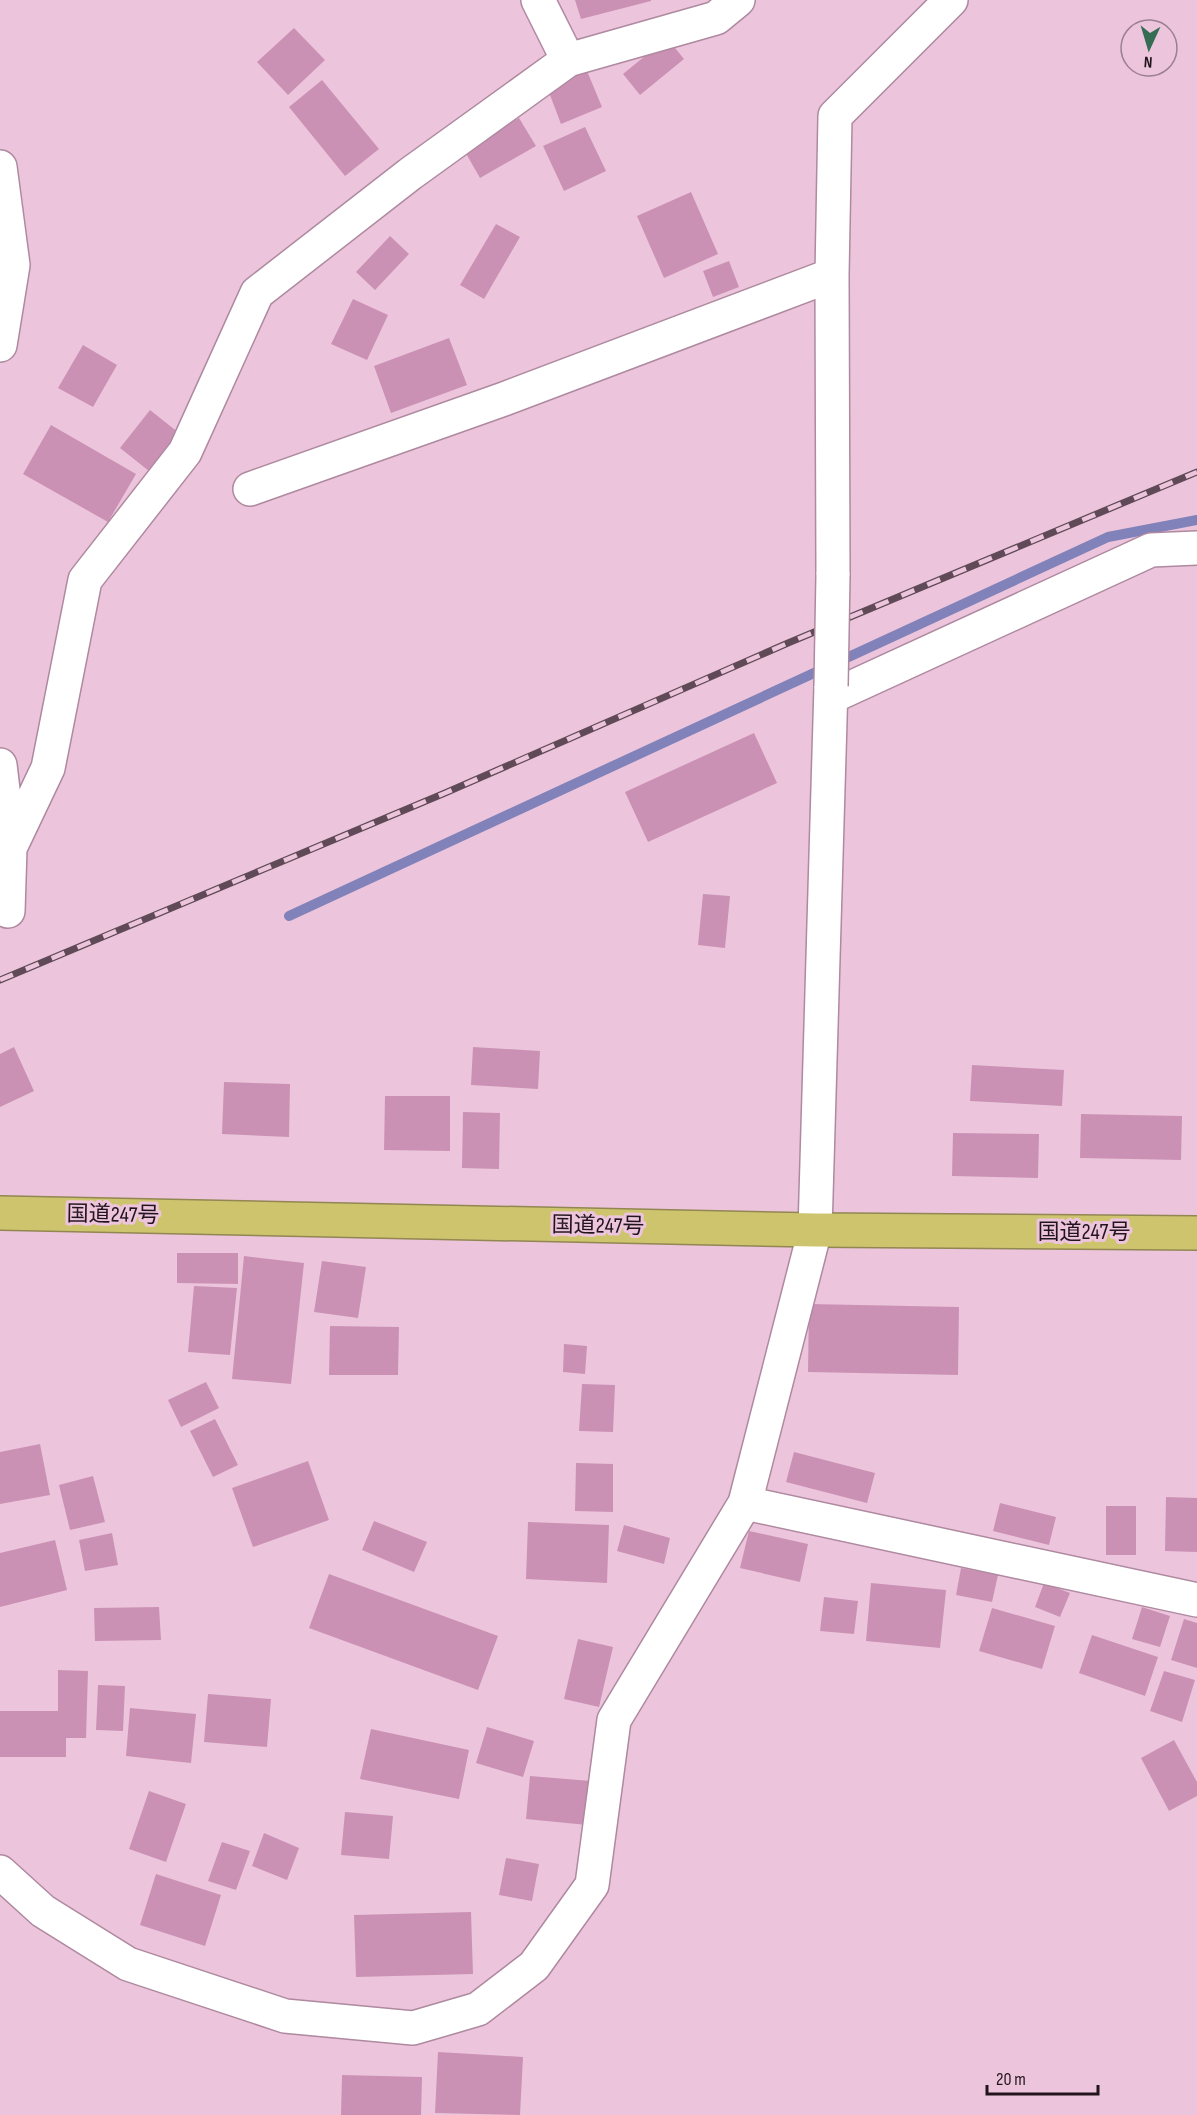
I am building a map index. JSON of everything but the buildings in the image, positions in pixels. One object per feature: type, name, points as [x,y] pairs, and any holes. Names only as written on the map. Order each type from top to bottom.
[{"type":"highway","name":"国道247号","points":[[0,1213],[815,1230],[1197,1233]]},
{"type":"street","points":[[538,0],[568,60]]},
{"type":"street","points":[[10,848],[48,768],[85,580],[186,452],[257,293],[410,174],[568,60],[716,18],[738,0]]},
{"type":"street","points":[[0,1872],[43,1911],[128,1964],[285,2016],[413,2028],[478,2009],[534,1966],[592,1885],[614,1720],[745,1503],[815,1230],[832,691],[832,275],[835,116],[951,0]]},
{"type":"street","points":[[0,167],[13,265],[0,345]]},
{"type":"street","points":[[250,489],[504,399],[832,275]]},
{"type":"street","points":[[832,691],[1151,550],[1197,548]]},
{"type":"street","points":[[0,765],[10,848],[8,911]]},
{"type":"street","points":[[745,1503],[1197,1600]]},
{"type":"waterway","points":[[289,916],[1108,537],[1197,520]]},
{"type":"railway","points":[[0,980],[445,793],[788,643],[1197,472]]}]
